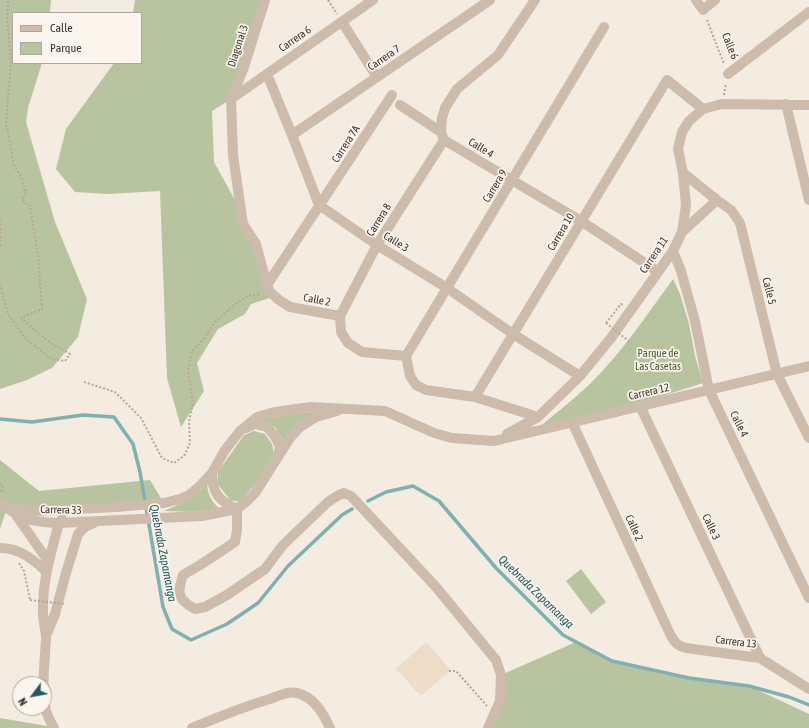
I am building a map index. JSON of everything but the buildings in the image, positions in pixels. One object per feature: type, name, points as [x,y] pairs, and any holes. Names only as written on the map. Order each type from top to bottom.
[{"type":"street","name":"Diagonal 3","points":[[231,99],[244,67],[265,0]]},
{"type":"street","name":"Carrera 6","points":[[231,99],[373,0]]},
{"type":"street","name":"Carrera 7","points":[[292,135],[490,0]]},
{"type":"street","name":"Carrera 8","points":[[340,316],[377,245],[443,136],[442,118],[445,108],[457,89],[498,55],[535,0]]},
{"type":"street","points":[[696,0],[703,10],[715,0]]},
{"type":"street","points":[[728,74],[809,12]]},
{"type":"street","points":[[342,22],[377,77]]},
{"type":"street","name":"Carrera 9","points":[[406,356],[604,28]]},
{"type":"street","points":[[267,74],[319,205],[268,289]]},
{"type":"street","name":"Carrera 10","points":[[475,397],[667,80],[703,109]]},
{"type":"street","name":"Carrera 7A","points":[[319,205],[392,95]]},
{"type":"street","points":[[231,99],[233,155],[243,224],[256,244],[268,289]]},
{"type":"street","name":"Calle 4","points":[[400,104],[443,136],[512,181],[581,221],[657,271]]},
{"type":"street","name":"Carrera 11","points":[[494,441],[538,417],[580,376],[611,338],[673,250],[682,232],[686,205],[683,173],[678,148],[682,132],[689,121],[703,109],[722,104],[809,104]]},
{"type":"street","points":[[786,104],[809,200]]},
{"type":"street","name":"Calle 5","points":[[683,173],[731,210],[740,223],[777,374],[809,438]]},
{"type":"street","points":[[682,232],[717,200]]},
{"type":"street","name":"Calle 3","points":[[319,205],[377,245],[447,288],[513,334],[580,376]]},
{"type":"street","name":"Calle 4","points":[[673,250],[696,321],[709,390],[809,598]]},
{"type":"street","name":"Calle 2","points":[[268,289],[279,300],[290,307],[340,316],[341,332],[348,342],[362,352],[406,356]]},
{"type":"street","points":[[406,356],[410,376],[416,385],[426,390],[475,397],[538,417]]},
{"type":"street","name":"Carrera 12","points":[[494,441],[809,366]]},
{"type":"street","name":"Calle 3","points":[[640,406],[760,658]]},
{"type":"street","points":[[237,509],[224,503],[219,498],[212,485],[212,473],[225,450],[240,430],[257,417],[276,412],[311,407],[385,412],[434,433],[452,438],[494,441]]},
{"type":"street","points":[[237,509],[255,493],[278,457],[300,427],[316,417],[343,409]]},
{"type":"street","name":"Calle 2","points":[[572,422],[675,643]]},
{"type":"street","points":[[240,430],[255,424],[267,427],[274,435],[280,446],[278,457]]},
{"type":"street","name":"Carrera 33","points":[[3,505],[34,511],[116,507],[171,502],[195,491],[212,473]]},
{"type":"street","points":[[237,509],[238,530],[235,542],[183,575],[178,589],[180,597],[187,605],[194,609],[205,606],[227,595],[265,569],[282,545],[328,502],[344,493],[352,496],[436,587],[496,660],[501,675],[500,701],[488,728]]},
{"type":"street","name":"Carrera 33","points":[[3,505],[16,515],[38,522],[59,523],[202,516],[237,509]]},
{"type":"street","points":[[54,728],[46,711],[44,695],[46,636],[42,614],[46,571],[59,523],[69,514],[82,508]]},
{"type":"street","points":[[16,515],[48,561]]},
{"type":"street","points":[[46,636],[55,614],[78,534],[85,528],[101,522]]},
{"type":"street","points":[[0,548],[22,553],[46,571]]},
{"type":"street","name":"Carrera 13","points":[[675,643],[680,647],[760,658],[809,689]]},
{"type":"street","points":[[192,728],[236,710],[286,694],[297,693],[318,706],[330,728]]},
{"type":"path","points":[[0,284],[8,314],[26,339],[52,359],[65,361],[70,354],[49,342],[21,318],[42,309],[38,254],[30,206],[25,204],[22,198],[26,193],[21,177],[14,165],[6,122],[11,60],[7,19],[8,0]]},
{"type":"path","points":[[328,0],[342,22]]},
{"type":"path","name":"Calle 6","points":[[703,10],[728,74],[722,104]]},
{"type":"path","points":[[0,220],[0,246]]},
{"type":"path","points":[[84,382],[115,392],[141,418],[162,458],[174,463],[184,456],[190,443],[189,421],[193,404],[188,370],[192,351],[214,323],[235,304],[248,296],[268,289]]},
{"type":"path","points":[[621,304],[606,323],[631,343]]},
{"type":"path","points":[[0,498],[2,484]]},
{"type":"path","points":[[18,562],[24,571],[30,600],[65,604]]},
{"type":"path","points":[[449,672],[456,671],[494,714]]},
{"type":"green space","points":[[0,0],[51,0],[50,12],[12,12],[12,64],[42,64],[28,108],[26,122],[55,222],[87,299],[78,337],[52,368],[27,380],[0,389]]},
{"type":"green space","points":[[135,0],[265,0],[231,99],[212,111],[214,162],[251,229],[273,297],[251,304],[245,314],[218,329],[197,363],[204,391],[181,427],[167,378],[160,191],[108,194],[75,192],[56,169],[66,129],[113,64],[142,64],[142,12],[133,12]]},
{"type":"green space","name":"Parque de Las Casetas","points":[[673,279],[680,294],[689,324],[695,356],[703,383],[659,397],[537,429],[578,395],[613,359]]},
{"type":"green space","points":[[321,411],[284,442],[275,427],[259,420],[286,415]]},
{"type":"green space","points":[[254,431],[265,434],[272,444],[274,454],[256,483],[240,502],[230,500],[217,483],[218,472],[244,435]]},
{"type":"green space","points":[[0,460],[39,491],[150,480],[164,503],[7,508],[0,529]]},
{"type":"green space","points":[[207,485],[211,498],[220,509],[193,512],[164,511],[191,499]]},
{"type":"green space","points":[[581,569],[606,602],[591,614],[566,581]]},
{"type":"green space","points":[[576,642],[612,661],[689,678],[749,686],[809,714],[809,728],[488,728],[501,675]]},
{"type":"green space","points":[[0,718],[53,727],[54,728],[0,728]]},
{"type":"shaded area","points":[[426,642],[451,670],[421,696],[396,669]]},
{"type":"waterway","name":"Quebrada Zapamanga","points":[[0,419],[32,422],[83,415],[114,417],[133,444],[140,472],[163,607],[172,629],[191,640],[227,624],[258,603],[288,566],[342,515],[352,509]]},
{"type":"waterway","name":"Quebrada Zapamanga","points":[[368,501],[386,492],[413,486],[439,501],[496,568],[563,635],[612,661],[689,678],[749,686],[789,697],[809,705]]}]
